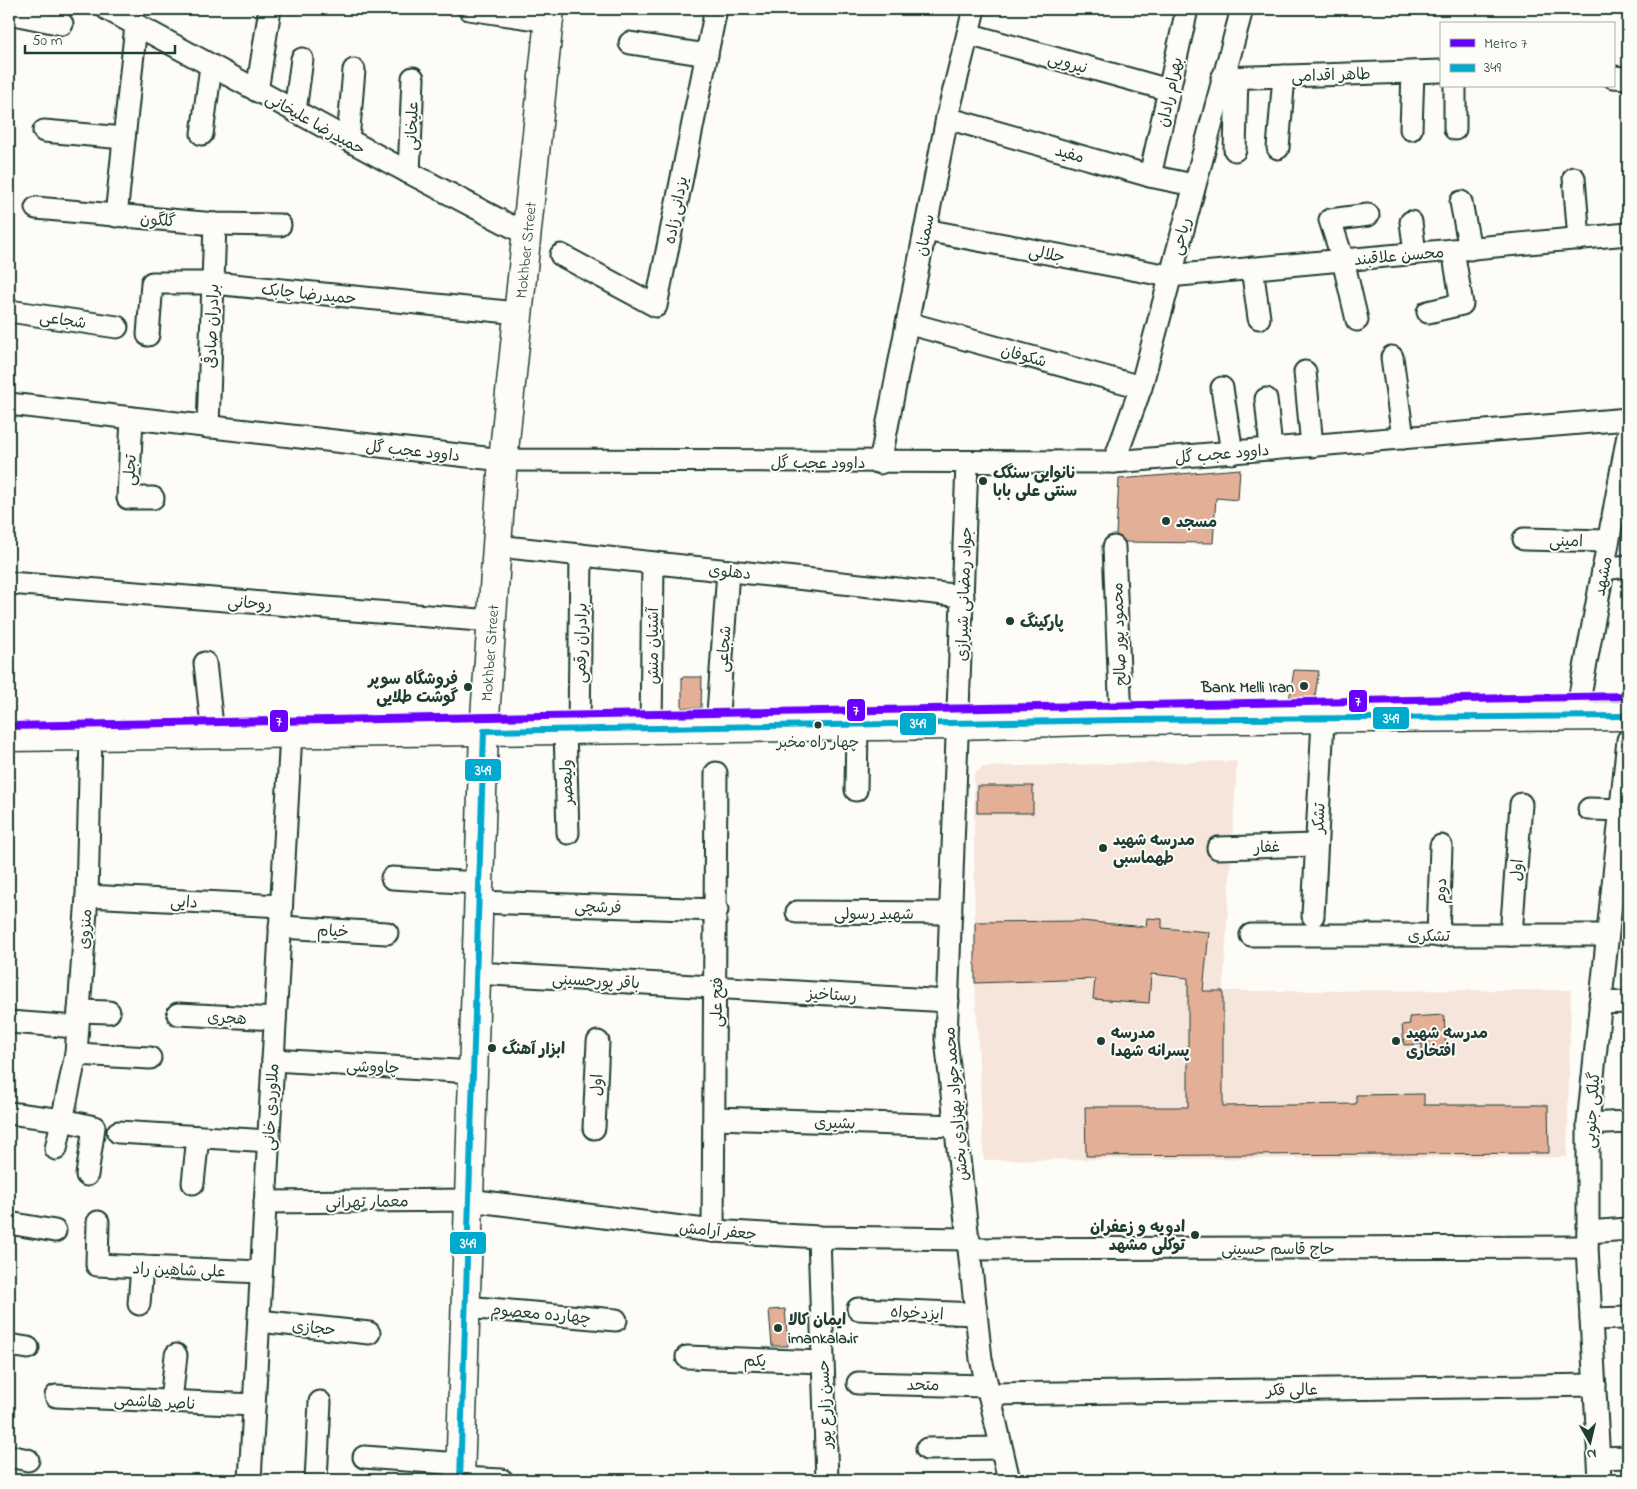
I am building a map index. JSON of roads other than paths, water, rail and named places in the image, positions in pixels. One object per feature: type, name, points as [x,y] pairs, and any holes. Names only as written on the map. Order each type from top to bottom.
[{"type":"main road","name":"Mokhber Street","points":[[460,1474],[484,731],[503,460],[549,15]]},
{"type":"main road","points":[[9,737],[959,725],[1121,720],[1323,720],[1628,716]]},
{"type":"street","name":"حمیدرضا علیخانی","points":[[107,9],[409,173],[526,234]]},
{"type":"street","points":[[257,91],[270,9]]},
{"type":"street","points":[[468,9],[549,15]]},
{"type":"street","name":"یزدانی زاده","points":[[561,255],[656,306],[716,9]]},
{"type":"street","name":"سمنان","points":[[880,463],[947,118],[974,9]]},
{"type":"street","name":"بهرام رادان","points":[[1150,176],[1187,9]]},
{"type":"street","name":"ریاحی","points":[[1114,462],[1141,387],[1193,185],[1230,77],[1242,9]]},
{"type":"street","points":[[9,14],[62,24]]},
{"type":"street","points":[[116,216],[136,25]]},
{"type":"street","name":"نیرویی","points":[[968,34],[1168,90]]},
{"type":"street","points":[[630,43],[707,55]]},
{"type":"street","points":[[295,111],[302,60]]},
{"type":"street","points":[[202,134],[211,66]]},
{"type":"street","points":[[348,140],[354,70]]},
{"type":"street","name":"طاهر اقدامی","points":[[1230,77],[1440,71]]},
{"type":"street","points":[[1411,130],[1413,72]]},
{"type":"street","points":[[1278,148],[1284,76]]},
{"type":"street","points":[[1230,77],[1235,150]]},
{"type":"street","points":[[1614,77],[1628,78]]},
{"type":"street","name":"علیخانی","points":[[409,173],[413,78]]},
{"type":"street","points":[[1455,88],[1455,129]]},
{"type":"street","name":"مفید","points":[[947,118],[1150,176],[1193,185]]},
{"type":"street","points":[[44,131],[124,138]]},
{"type":"street","points":[[1574,178],[1579,239]]},
{"type":"street","points":[[1428,312],[1462,304],[1461,202]]},
{"type":"street","name":"گلگون","points":[[36,208],[215,224],[280,225]]},
{"type":"street","points":[[1357,320],[1343,260],[1330,220],[1368,214]]},
{"type":"street","points":[[1411,222],[1415,253]]},
{"type":"street","name":"برادران صادقی","points":[[208,427],[215,224]]},
{"type":"street","name":"جلالی","points":[[926,230],[1169,276]]},
{"type":"street","name":"محسن علاقبند","points":[[1169,276],[1628,234]]},
{"type":"street","points":[[1252,268],[1259,318]]},
{"type":"street","name":"حمیدرضا چابک","points":[[148,335],[152,283],[213,283],[518,313]]},
{"type":"street","name":"شجاعی","points":[[9,311],[117,327]]},
{"type":"street","name":"شکوفان","points":[[907,323],[1141,387]]},
{"type":"street","points":[[1392,356],[1402,438]]},
{"type":"street","points":[[1305,372],[1312,446]]},
{"type":"street","points":[[1222,388],[1232,453]]},
{"type":"street","points":[[1266,399],[1272,449]]},
{"type":"street","name":"داوود عجب گل","points":[[10,410],[132,418],[503,460],[880,463],[1114,462],[1628,419]]},
{"type":"street","name":"تجلی","points":[[132,418],[128,498],[153,498]]},
{"type":"street","name":"مشهد","points":[[1576,717],[1628,435]]},
{"type":"street","name":"جواد رمضانی شیرازی","points":[[959,725],[967,463]]},
{"type":"street","name":"امینی","points":[[1524,539],[1608,540]]},
{"type":"street","name":"دهلوی","points":[[497,546],[963,596]]},
{"type":"street","name":"محمود پور صالح","points":[[1114,547],[1121,720]]},
{"type":"street","name":"برادران رقمی","points":[[572,730],[581,555]]},
{"type":"street","name":"آشتیان منش","points":[[651,729],[653,563]]},
{"type":"street","points":[[1603,569],[1628,566]]},
{"type":"street","name":"شجاعی","points":[[718,728],[728,571]]},
{"type":"street","name":"روحانی","points":[[9,583],[492,621]]},
{"type":"street","points":[[206,663],[213,735]]},
{"type":"street","name":"تشکر","points":[[1314,916],[1323,720]]},
{"type":"street","name":"محمدجواد بهزادی بخش","points":[[959,725],[946,1039],[981,1359],[1009,1480]]},
{"type":"street","points":[[856,790],[857,726]]},
{"type":"street","name":"ولیعصر","points":[[568,833],[572,730]]},
{"type":"street","name":"ملاوردی خانی","points":[[251,1480],[291,733]]},
{"type":"street","name":"منزوی","points":[[56,1149],[76,1054],[87,896],[91,736]]},
{"type":"street","name":"گیلکی جنوبی","points":[[1600,1480],[1588,1239],[1588,1124],[1600,1003],[1615,924],[1628,740]]},
{"type":"street","name":"فتح علی","points":[[713,1231],[717,910],[716,773]]},
{"type":"street","name":"اول","points":[[1511,936],[1521,804]]},
{"type":"street","points":[[1589,810],[1624,810]]},
{"type":"street","name":"غفار","points":[[1218,848],[1316,845]]},
{"type":"street","name":"دوم","points":[[1438,936],[1441,846]]},
{"type":"street","name":"فرشچی","points":[[392,878],[478,893],[717,910]]},
{"type":"street","name":"دایی","points":[[87,896],[281,906]]},
{"type":"street","name":"شهید رسولی","points":[[798,912],[951,913]]},
{"type":"street","name":"تشکری","points":[[1251,935],[1511,936],[1615,924]]},
{"type":"street","name":"خیام","points":[[280,927],[387,933]]},
{"type":"street","name":"باقر پورحسینی","points":[[476,973],[716,987]]},
{"type":"street","name":"رستاخیز","points":[[716,987],[948,1000]]},
{"type":"street","points":[[1600,1003],[1628,1002]]},
{"type":"street","points":[[9,1022],[78,1019],[109,1012]]},
{"type":"street","name":"هجری","points":[[178,1014],[275,1019]]},
{"type":"street","name":"اول","points":[[594,1128],[598,1042]]},
{"type":"street","points":[[76,1054],[150,1058]]},
{"type":"street","name":"چاووشی","points":[[273,1060],[473,1072]]},
{"type":"street","points":[[9,1113],[63,1120],[94,1127],[87,1175]]},
{"type":"street","name":"بشیری","points":[[715,1118],[956,1126]]},
{"type":"street","points":[[1588,1124],[1628,1122]]},
{"type":"street","points":[[118,1132],[269,1141]]},
{"type":"street","points":[[193,1183],[198,1137]]},
{"type":"street","name":"معمار تهرانی","points":[[265,1202],[469,1200]]},
{"type":"street","name":"جعفر آرامش","points":[[469,1200],[713,1231],[969,1244]]},
{"type":"street","name":"علی شاهین راد","points":[[98,1222],[97,1266],[262,1272]]},
{"type":"street","points":[[9,1223],[56,1231]]},
{"type":"street","name":"حاج قاسم حسینی","points":[[969,1244],[1588,1239],[1628,1229]]},
{"type":"street","name":"حسن زارع پور","points":[[819,1237],[827,1480]]},
{"type":"street","points":[[139,1304],[142,1267]]},
{"type":"street","name":"چهارده معصوم","points":[[465,1307],[616,1320]]},
{"type":"street","name":"ایزدخواه","points":[[858,1309],[976,1314]]},
{"type":"street","points":[[1591,1319],[1628,1318]]},
{"type":"street","name":"حجازی","points":[[259,1321],[369,1333]]},
{"type":"street","points":[[172,1401],[176,1355]]},
{"type":"street","name":"یکم","points":[[687,1357],[822,1362]]},
{"type":"street","name":"متحد","points":[[858,1383],[988,1390]]},
{"type":"street","name":"عالی فکر","points":[[988,1390],[1595,1385]]},
{"type":"street","name":"ناصر هاشمی","points":[[56,1396],[254,1405]]},
{"type":"street","points":[[316,1480],[320,1402]]},
{"type":"street","points":[[927,1449],[1001,1448]]},
{"type":"street","points":[[364,1457],[502,1480]]},
{"type":"street","points":[[1600,1458],[1628,1457]]},
{"type":"metro line","name":"7","points":[[9,726],[1628,696]]},
{"type":"place","name":"نانوایی سنگک سنتی علی بابا","points":[[983,481]]},
{"type":"place","name":"مسجد","points":[[1166,521]]},
{"type":"place","name":"پارکینگ","points":[[1010,621]]},
{"type":"place","name":"Bank Melli Iran","points":[[1304,686]]},
{"type":"place","name":"فروشگاه سوپر گوشت طلایی","points":[[468,687]]},
{"type":"place","name":"چهار راه مخبر","points":[[818,725]]},
{"type":"place","name":"مدرسه شهید طهماسبی","points":[[1103,848]]},
{"type":"place","name":"مدرسه پسرانه شهدا","points":[[1101,1041]]},
{"type":"place","name":"مدرسه شهید افتخاری","points":[[1396,1041]]},
{"type":"place","name":"ابزار آهنگ","points":[[492,1048]]},
{"type":"place","name":"ادویه و زعفران توکلی مشهد","points":[[1195,1235]]},
{"type":"place","name":"ایمان کالا imankala.ir","points":[[778,1328]]}]
